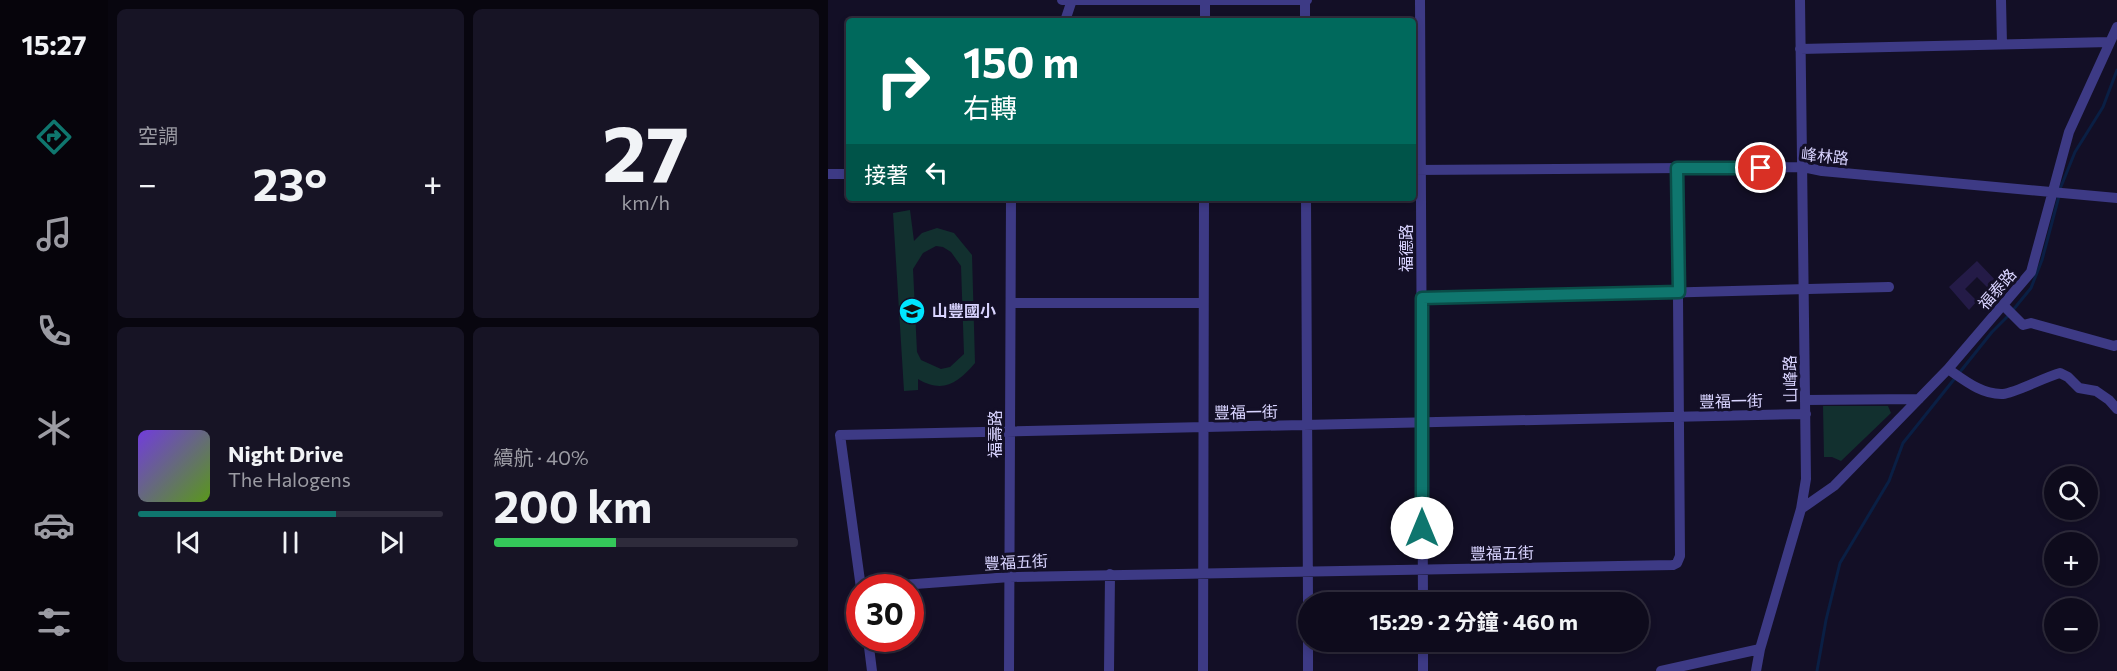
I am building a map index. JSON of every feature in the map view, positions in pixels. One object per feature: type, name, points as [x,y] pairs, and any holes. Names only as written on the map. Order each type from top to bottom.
[{"type":"street","points":[[1065,18],[1068,0],[1306,0],[1305,18]]},
{"type":"street","name":"福德路","points":[[1420,0],[1417,170],[1422,298],[1423,592]]},
{"type":"street","name":"山峰路","points":[[1756,671],[1760,649],[1801,509],[1806,479],[1800,0]]},
{"type":"street","points":[[2001,0],[2002,44]]},
{"type":"street","points":[[1205,1],[1205,18]]},
{"type":"street","name":"福泰路","points":[[1801,509],[1834,486],[1919,399],[1948,369],[1989,316],[2003,305],[2031,272],[2069,132],[2117,27]]},
{"type":"street","points":[[1800,49],[2110,42]]},
{"type":"street","name":"峰林路","points":[[1417,170],[1803,167],[1822,171],[2117,198]]},
{"type":"street","name":"豐福五街","points":[[924,583],[1010,577],[1110,574],[1422,570],[1673,565],[1677,563],[1680,556],[1680,417],[1677,168]]},
{"type":"street","points":[[828,174],[846,174]]},
{"type":"street","name":"福壽路","points":[[1009,671],[1011,201]]},
{"type":"street","points":[[1203,671],[1204,201]]},
{"type":"street","points":[[1306,201],[1308,592]]},
{"type":"street","points":[[1422,298],[1889,287]]},
{"type":"street","points":[[1011,303],[1203,303]]},
{"type":"street","points":[[2003,305],[2023,325],[2031,323],[2117,345]]},
{"type":"street","points":[[1948,369],[1985,392],[2004,394],[2060,373],[2068,377],[2079,388],[2096,391],[2117,409]]},
{"type":"street","points":[[1806,400],[1919,399]]},
{"type":"street","name":"豐福一街","points":[[859,574],[840,435],[1307,427],[1806,414]]},
{"type":"street","points":[[1110,574],[1110,671]]},
{"type":"street","points":[[1660,671],[1760,649]]},
{"type":"street","points":[[870,652],[872,671]]},
{"type":"street","points":[[1308,652],[1308,671]]},
{"type":"street","points":[[1423,652],[1423,671]]},
{"type":"green space","points":[[910,210],[914,241],[922,233],[937,228],[954,233],[972,255],[975,363],[950,384],[935,386],[918,379],[918,390],[904,391],[893,213]],"holes":[[[936,246],[951,252],[961,266],[964,354],[950,367],[941,369],[921,360],[917,352],[913,269],[923,253]]]},
{"type":"green space","points":[[1823,406],[1888,406],[1891,413],[1841,461],[1832,457],[1824,457]]},
{"type":"building","points":[[1977,261],[1999,284],[1991,291],[1977,277],[1965,289],[1977,301],[1969,310],[1949,287]]},
{"type":"waterway","points":[[2060,189],[2075,152],[2103,107],[2117,70]]},
{"type":"waterway","points":[[2013,310],[2031,288],[2042,260],[2059,196]]},
{"type":"waterway","points":[[1817,671],[1826,620],[1840,563],[1889,481],[1903,443],[1992,332],[2009,315]]},
{"type":"place","name":"山豐國小","points":[[912,311]]},
{"type":"route","points":[[1422,528],[1422,298],[1679,292],[1677,168],[1761,168]]}]
